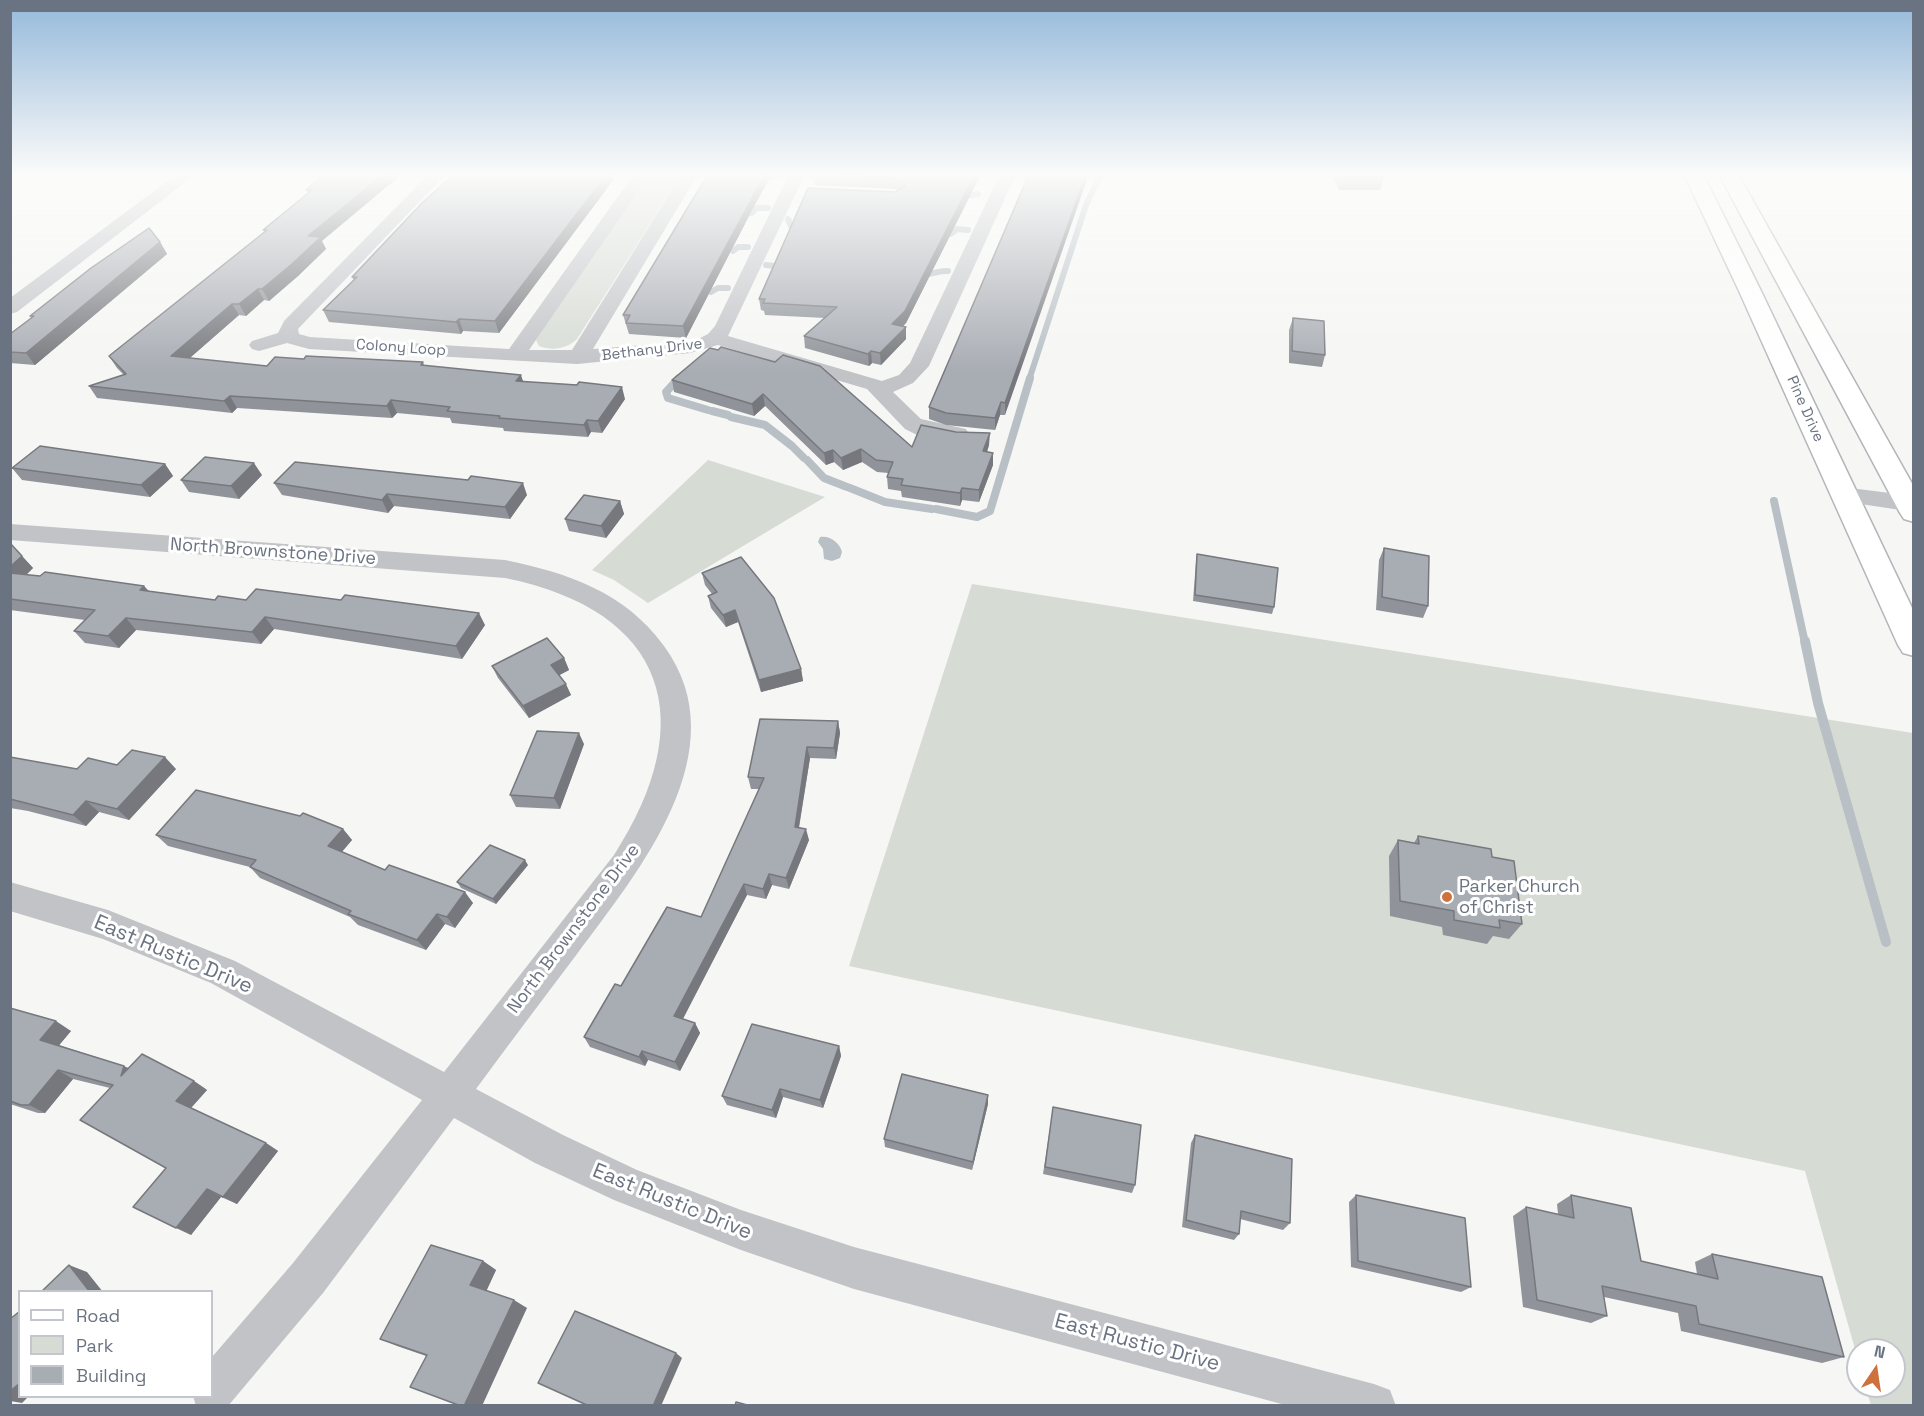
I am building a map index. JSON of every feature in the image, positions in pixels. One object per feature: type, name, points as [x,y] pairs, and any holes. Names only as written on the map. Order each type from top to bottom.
[{"type":"main road","name":"Pine Drive","points":[[1726,240],[1762,314],[1842,495],[1914,645]]},
{"type":"main road","points":[[1765,240],[1912,507]]},
{"type":"street","points":[[10,308],[100,240]]},
{"type":"street","points":[[259,345],[289,336],[288,328],[294,321],[373,240]]},
{"type":"street","points":[[515,356],[596,240]]},
{"type":"street","points":[[577,358],[649,240]]},
{"type":"street","points":[[716,338],[769,240]]},
{"type":"street","points":[[976,437],[916,426],[892,405],[881,389],[906,379],[919,366],[977,240]]},
{"type":"street","name":"Colony Loop","points":[[289,336],[309,343],[577,358]]},
{"type":"street","name":"Bethany Drive","points":[[577,358],[616,356],[694,346],[716,338],[881,389]]},
{"type":"street","points":[[1842,495],[1912,507]]},
{"type":"street","name":"North Brownstone Drive","points":[[10,532],[523,572],[567,583],[599,597],[627,618],[646,641],[667,678],[675,719],[675,743],[669,776],[652,820],[613,882],[308,1278],[213,1389]]},
{"type":"street","name":"East Rustic Drive","points":[[10,896],[108,925],[223,972],[447,1096],[549,1149],[628,1186],[799,1251],[1374,1406]]},
{"type":"green space","points":[[603,240],[640,240],[577,339],[569,345],[549,348],[539,346],[536,340]]},
{"type":"green space","points":[[708,460],[825,497],[648,603],[614,580],[592,570]]},
{"type":"green space","points":[[972,584],[1913,733],[1913,1405],[1871,1405],[1869,1398],[1906,1398],[1906,1338],[1852,1338],[1805,1171],[849,966]]},
{"type":"shaded area","points":[[820,537],[831,538],[837,543],[842,552],[840,558],[832,561],[824,559],[823,549],[818,542]]},
{"type":"building","points":[[131,240],[158,240],[160,242],[26,353],[10,352],[10,334],[91,268]]},
{"type":"building","points":[[254,240],[318,240],[262,289],[258,289],[239,304],[232,304],[171,356],[267,366],[275,357],[304,359],[306,356],[423,362],[421,365],[521,375],[516,381],[577,385],[579,382],[622,387],[598,421],[587,420],[584,425],[499,418],[500,416],[447,411],[450,407],[391,400],[387,406],[230,396],[224,401],[89,386],[126,374],[109,356]]},
{"type":"building","points":[[387,240],[557,240],[495,321],[459,319],[456,322],[323,310],[357,277],[352,277]]},
{"type":"building","points":[[668,240],[729,240],[683,326],[626,323],[630,315],[623,315]]},
{"type":"building","points":[[785,240],[941,240],[905,311],[892,324],[906,327],[880,353],[871,351],[868,354],[804,336],[837,307],[763,303],[765,299],[759,299]]},
{"type":"building","points":[[1001,240],[1063,240],[1005,403],[1001,402],[995,418],[946,413],[929,407]]},
{"type":"building","points":[[1293,318],[1324,321],[1325,355],[1292,351]]},
{"type":"building","points":[[721,347],[775,362],[783,355],[820,366],[912,447],[921,425],[956,432],[990,433],[983,451],[993,453],[979,490],[962,488],[960,493],[901,485],[903,479],[887,477],[893,462],[876,460],[861,449],[841,458],[833,450],[824,453],[763,394],[752,404],[672,380],[710,348],[718,350]]},
{"type":"building","points":[[40,446],[165,464],[141,485],[12,468]]},
{"type":"building","points":[[205,457],[254,463],[231,486],[181,480]]},
{"type":"building","points":[[295,462],[468,480],[471,476],[523,483],[505,507],[387,494],[382,500],[274,483]]},
{"type":"building","points":[[584,495],[620,501],[601,526],[565,519]]},
{"type":"building","points":[[10,543],[22,556],[10,567]]},
{"type":"building","points":[[1384,548],[1429,556],[1428,606],[1382,597]]},
{"type":"building","points":[[1197,554],[1278,568],[1274,607],[1195,595]]},
{"type":"building","points":[[741,557],[774,598],[801,669],[759,680],[735,610],[723,615],[708,596],[717,592],[702,573]]},
{"type":"building","points":[[45,572],[144,586],[140,590],[215,600],[218,596],[246,600],[256,589],[341,600],[345,595],[479,613],[456,646],[265,617],[252,632],[126,618],[108,636],[74,631],[95,610],[10,599],[10,573],[40,576]]},
{"type":"building","points":[[547,638],[564,658],[551,665],[566,684],[523,706],[492,666]]},
{"type":"building","points":[[760,719],[838,721],[834,748],[807,747],[795,827],[806,829],[786,878],[769,874],[763,889],[744,884],[674,1016],[695,1023],[675,1062],[642,1051],[639,1057],[584,1037],[615,984],[621,986],[667,907],[701,917],[764,778],[748,777]]},
{"type":"building","points":[[537,731],[579,733],[554,798],[510,795]]},
{"type":"building","points":[[132,750],[165,757],[117,809],[86,801],[73,815],[10,799],[10,757],[77,769],[88,758],[117,765]]},
{"type":"building","points":[[196,790],[300,816],[303,813],[343,829],[328,846],[385,870],[389,865],[465,892],[447,917],[437,914],[417,940],[348,914],[351,911],[250,867],[256,860],[156,835]]},
{"type":"building","name":"Parker Church of Christ","points":[[1418,836],[1491,849],[1492,857],[1514,861],[1522,924],[1499,920],[1500,928],[1454,920],[1454,911],[1400,901],[1398,840],[1419,844]]},
{"type":"building","points":[[490,845],[525,860],[493,899],[457,882]]},
{"type":"building","points":[[10,1008],[56,1021],[40,1040],[124,1066],[121,1076],[142,1054],[194,1081],[176,1101],[266,1143],[223,1197],[207,1189],[176,1228],[133,1207],[166,1168],[80,1120],[113,1085],[58,1070],[29,1105],[10,1101]]},
{"type":"building","points":[[752,1024],[839,1046],[820,1100],[780,1089],[772,1110],[722,1096]]},
{"type":"building","points":[[902,1074],[988,1095],[973,1162],[884,1139]]},
{"type":"building","points":[[1053,1107],[1141,1125],[1135,1185],[1045,1167]]},
{"type":"building","points":[[1195,1135],[1292,1159],[1290,1223],[1241,1211],[1239,1234],[1186,1220]]},
{"type":"building","points":[[1356,1195],[1465,1218],[1471,1287],[1358,1261]]},
{"type":"building","points":[[1571,1195],[1631,1208],[1641,1261],[1718,1279],[1712,1254],[1822,1277],[1844,1357],[1699,1324],[1696,1306],[1602,1286],[1607,1316],[1537,1300],[1526,1207],[1574,1218]]},
{"type":"building","points":[[431,1245],[483,1261],[470,1285],[514,1300],[464,1406],[410,1387],[427,1355],[380,1339]]},
{"type":"building","points":[[69,1265],[88,1290],[43,1290]]},
{"type":"building","points":[[575,1311],[676,1353],[653,1406],[589,1406],[538,1383]]},
{"type":"building","points":[[18,1313],[18,1385],[10,1391],[10,1319]]},
{"type":"building","points":[[736,1402],[751,1406],[735,1406]]},
{"type":"waterway","points":[[1029,380],[1075,240]]},
{"type":"waterway","points":[[733,251],[738,247],[748,247]]},
{"type":"waterway","points":[[766,265],[776,266],[777,270]]},
{"type":"waterway","points":[[920,276],[948,271]]},
{"type":"waterway","points":[[711,292],[718,288],[728,288]]},
{"type":"waterway","points":[[678,380],[681,376]]},
{"type":"waterway","points":[[679,378],[666,392],[668,398],[708,410]]},
{"type":"waterway","points":[[936,509],[977,517],[990,511],[1030,378]]},
{"type":"waterway","points":[[712,411],[728,415]]},
{"type":"waterway","points":[[731,417],[765,425],[792,446]]},
{"type":"waterway","points":[[794,448],[804,458]]},
{"type":"waterway","points":[[807,460],[824,478],[847,487]]},
{"type":"waterway","points":[[850,488],[885,502],[932,509]]},
{"type":"waterway","points":[[1774,501],[1805,643]]},
{"type":"waterway","points":[[1805,641],[1818,703],[1886,942]]},
{"type":"place","name":"Parker Church of Christ","points":[[1447,897]]}]
